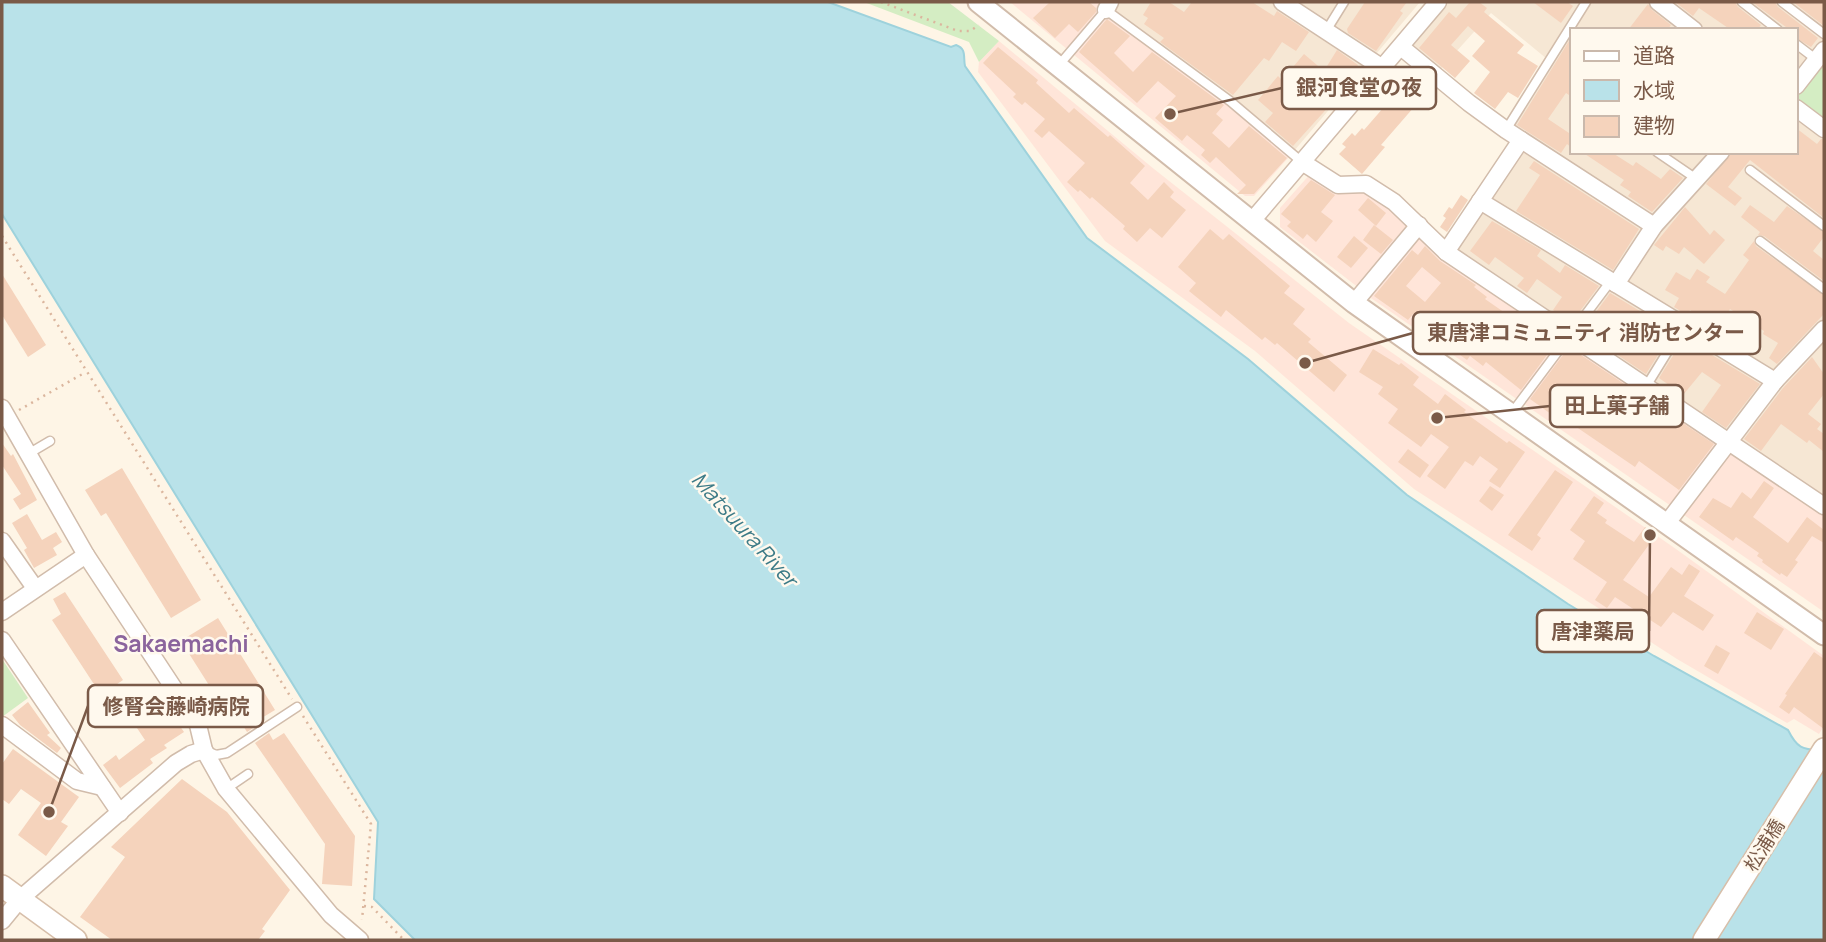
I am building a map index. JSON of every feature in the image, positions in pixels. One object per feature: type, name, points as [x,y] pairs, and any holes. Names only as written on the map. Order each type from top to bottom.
[{"type":"main road","name":"松浦橋","points":[[1704,940],[1824,749]]},
{"type":"main road","points":[[2,886],[76,940]]},
{"type":"street","points":[[978,2],[1354,303],[1824,635]]},
{"type":"street","points":[[1282,2],[1381,67]]},
{"type":"street","points":[[1251,222],[1438,2]]},
{"type":"street","points":[[1658,2],[1691,28]]},
{"type":"street","points":[[1401,47],[1506,130],[1654,226]]},
{"type":"street","points":[[1798,84],[1821,55]]},
{"type":"street","points":[[1798,109],[1824,128]]},
{"type":"street","points":[[1446,252],[1521,140]]},
{"type":"street","points":[[1613,283],[1654,226],[1719,154]]},
{"type":"street","points":[[1302,162],[1338,185],[1366,184],[1394,202],[1446,252],[1824,506]]},
{"type":"street","points":[[1480,201],[1775,381]]},
{"type":"street","points":[[1354,303],[1419,225]]},
{"type":"street","points":[[1667,523],[1775,381],[1824,330]]},
{"type":"street","points":[[4,413],[86,555],[198,725],[204,750],[226,789],[354,939]]},
{"type":"street","points":[[2,541],[35,588]]},
{"type":"street","points":[[2,612],[86,555]]},
{"type":"street","points":[[2,640],[120,813]]},
{"type":"street","points":[[2,725],[77,781],[102,787]]},
{"type":"street","points":[[2,920],[20,900],[176,763],[204,750]]},
{"type":"lane","points":[[1326,31],[1344,2]]},
{"type":"lane","points":[[1506,130],[1586,2]]},
{"type":"lane","points":[[1742,2],[1775,28]]},
{"type":"lane","points":[[1782,2],[1824,34]]},
{"type":"lane","points":[[1059,65],[1108,6],[1230,101],[1302,162]]},
{"type":"lane","points":[[1798,45],[1821,55]]},
{"type":"lane","points":[[1660,154],[1698,180]]},
{"type":"lane","points":[[1750,170],[1824,226]]},
{"type":"lane","points":[[1760,241],[1824,289]]},
{"type":"lane","points":[[1511,414],[1570,334],[1613,283]]},
{"type":"lane","points":[[1647,385],[1685,325]]},
{"type":"lane","points":[[28,454],[50,441]]},
{"type":"lane","points":[[204,750],[216,755],[227,753],[297,707]]},
{"type":"lane","points":[[226,789],[248,774]]},
{"type":"path","points":[[881,2],[958,31],[970,32],[982,23]]},
{"type":"path","points":[[2,236],[370,824],[363,918],[354,939]]},
{"type":"path","points":[[4,413],[86,372]]},
{"type":"path","points":[[364,906],[372,907],[404,940]]},
{"type":"shaded area","points":[[1010,2],[1106,2],[1102,9],[1228,103],[1289,157],[1254,196],[1245,196]]},
{"type":"shaded area","points":[[1114,2],[1420,2],[1294,151],[1110,10]]},
{"type":"shaded area","points":[[1449,2],[1652,2],[1685,28],[1570,28],[1570,154],[1798,154],[1798,118],[1824,138],[1824,498],[1452,251],[1525,138],[1505,125],[1547,59],[1491,13],[1437,73],[1408,49]]},
{"type":"shaded area","points":[[1666,2],[1824,2],[1824,41],[1798,77],[1798,28],[1699,28]]},
{"type":"shaded area","points":[[999,41],[1154,169],[1349,323],[1676,549],[1824,656],[1824,726],[1819,734],[1794,719],[1787,723],[1677,659],[1414,489],[1255,351],[1105,241],[978,72],[979,62]]},
{"type":"shaded area","points":[[1312,172],[1370,190],[1411,225],[1359,288],[1280,227],[1280,208]]},
{"type":"shaded area","points":[[1421,233],[1824,511],[1824,612],[1368,296]]},
{"type":"green space","points":[[864,2],[948,2],[999,41],[979,62],[969,42]]},
{"type":"green space","points":[[1824,58],[1824,118],[1798,100],[1798,92]]},
{"type":"green space","points":[[2,659],[28,698],[2,717]]},
{"type":"water","name":"Matsuura River","points":[[2,2],[828,2],[951,47],[956,45],[963,51],[965,66],[1087,238],[1248,359],[1407,495],[1568,604],[1654,656],[1788,730],[1802,747],[1824,751],[1824,940],[415,940],[374,899],[378,822],[2,214]]},
{"type":"building","points":[[1050,2],[1089,2],[1096,8],[1096,12],[1078,32],[1069,24],[1055,38],[1033,18]]},
{"type":"building","points":[[1151,2],[1169,2],[1184,12],[1192,2],[1252,2],[1274,16],[1277,11],[1309,32],[1296,51],[1282,42],[1269,61],[1264,58],[1233,95],[1160,42],[1164,38],[1144,24],[1148,18],[1143,15]]},
{"type":"building","points":[[1365,2],[1407,2],[1400,11],[1403,13],[1376,51],[1348,33],[1347,29]]},
{"type":"building","points":[[1470,2],[1479,2],[1487,8],[1484,12],[1524,45],[1517,53],[1538,66],[1518,98],[1508,92],[1495,109],[1474,93],[1490,72],[1472,56],[1485,41],[1468,26],[1451,45],[1470,61],[1455,78],[1419,48],[1449,12],[1456,18]]},
{"type":"building","points":[[1533,2],[1567,2],[1573,6],[1561,23]]},
{"type":"building","points":[[1675,2],[1735,2],[1761,25],[1759,28],[1728,28],[1699,8],[1693,16]]},
{"type":"building","points":[[1752,2],[1775,2],[1818,38],[1811,47],[1798,39],[1798,28],[1787,28]]},
{"type":"building","points":[[1793,2],[1824,2],[1824,26]]},
{"type":"building","points":[[1648,4],[1671,25],[1669,28],[1630,28]]},
{"type":"building","points":[[1106,20],[1130,36],[1114,53],[1133,72],[1152,52],[1224,105],[1216,114],[1223,120],[1212,133],[1229,148],[1249,126],[1287,158],[1254,194],[1237,194],[1246,185],[1216,157],[1210,163],[1201,155],[1205,150],[1187,135],[1182,141],[1155,118],[1176,96],[1158,81],[1137,103],[1079,52]]},
{"type":"building","points":[[1570,39],[1570,96],[1566,93],[1548,119],[1570,134],[1570,146],[1567,144],[1561,153],[1517,125]]},
{"type":"building","points":[[998,47],[1038,80],[1036,83],[1069,113],[1074,108],[1145,166],[1130,183],[1148,200],[1164,182],[1174,192],[1170,197],[1186,210],[1162,238],[1150,228],[1137,242],[1123,229],[1125,226],[1092,197],[1090,199],[1080,190],[1078,192],[1067,182],[1085,163],[1049,131],[1042,138],[1034,131],[1045,119],[1025,102],[1022,105],[1013,97],[1016,94],[983,63]]},
{"type":"building","points":[[1337,50],[1358,65],[1342,92],[1293,146],[1265,122],[1273,113],[1258,100],[1278,76],[1282,80],[1304,54],[1324,71]]},
{"type":"building","points":[[1404,84],[1421,99],[1381,145],[1385,147],[1362,174],[1339,154],[1346,147],[1342,144],[1352,133],[1355,136],[1362,128],[1364,130]]},
{"type":"building","points":[[1798,130],[1817,144],[1824,139],[1824,218],[1750,160],[1728,187],[1742,198],[1735,206],[1706,184],[1730,154],[1798,154]]},
{"type":"building","points":[[1585,154],[1614,154],[1633,166],[1636,162],[1661,179],[1670,169],[1683,178],[1652,212],[1628,196],[1631,192],[1620,185],[1624,180]]},
{"type":"building","points":[[1534,161],[1639,229],[1613,270],[1516,211],[1540,175],[1529,168]]},
{"type":"building","points":[[1311,180],[1335,195],[1321,212],[1333,221],[1316,242],[1307,234],[1303,239],[1287,226],[1291,222],[1281,214]]},
{"type":"building","points":[[1461,195],[1468,200],[1447,232],[1440,227],[1446,218],[1443,216],[1449,207],[1452,209]]},
{"type":"building","points":[[1368,198],[1386,213],[1376,226],[1358,210]]},
{"type":"building","points":[[1750,205],[1774,222],[1787,206],[1824,232],[1824,237],[1813,251],[1824,260],[1824,281],[1764,236],[1758,235],[1760,232],[1741,217]]},
{"type":"building","points":[[1685,207],[1710,235],[1714,230],[1725,240],[1704,264],[1684,247],[1679,254],[1666,246],[1663,251],[1654,245]]},
{"type":"building","points":[[1492,221],[1541,250],[1537,256],[1560,273],[1565,265],[1599,286],[1571,323],[1553,310],[1562,297],[1537,279],[1527,293],[1517,286],[1524,278],[1495,257],[1489,265],[1470,251]]},
{"type":"building","points":[[1374,225],[1393,240],[1381,254],[1363,240]]},
{"type":"building","points":[[1210,229],[1223,240],[1229,234],[1290,286],[1284,293],[1305,309],[1293,324],[1311,339],[1308,342],[1347,375],[1334,392],[1277,343],[1275,345],[1265,337],[1262,340],[1226,310],[1221,317],[1189,291],[1196,283],[1178,267]]},
{"type":"building","points":[[1354,236],[1368,248],[1351,268],[1337,257]]},
{"type":"building","points":[[1754,241],[1756,246],[1824,295],[1824,314],[1777,364],[1769,358],[1778,343],[1763,334],[1764,331],[1730,309],[1724,319],[1711,311],[1705,320],[1690,310],[1687,315],[1674,307],[1679,298],[1665,290],[1676,272],[1690,280],[1697,269],[1710,277],[1706,282],[1725,294],[1749,260],[1743,255]]},
{"type":"building","points":[[1425,246],[1440,261],[1476,285],[1474,287],[1487,297],[1485,299],[1548,340],[1551,335],[1558,340],[1521,390],[1486,362],[1483,366],[1470,356],[1467,360],[1456,352],[1458,348],[1445,338],[1449,333],[1431,319],[1426,325],[1413,314],[1408,320],[1374,296],[1412,250],[1418,255]],"holes":[[[1422,267],[1441,283],[1425,302],[1406,286]]]},
{"type":"building","points":[[2,274],[46,345],[28,357],[2,315]]},
{"type":"building","points":[[1610,293],[1673,331],[1646,374],[1582,331]]},
{"type":"building","points":[[1684,338],[1760,384],[1726,428],[1702,412],[1721,385],[1702,372],[1683,395],[1659,378]]},
{"type":"building","points":[[1569,347],[1714,444],[1679,490],[1639,461],[1635,467],[1572,424],[1569,427],[1530,399]]},
{"type":"building","points":[[1373,349],[1399,365],[1401,363],[1419,377],[1413,385],[1438,404],[1445,394],[1466,410],[1464,412],[1507,443],[1509,441],[1525,452],[1500,488],[1489,481],[1498,469],[1480,456],[1473,466],[1465,461],[1445,489],[1427,476],[1449,447],[1431,434],[1421,447],[1388,423],[1398,409],[1378,394],[1383,387],[1359,372]]},
{"type":"building","points":[[1812,357],[1824,374],[1824,394],[1808,414],[1821,424],[1817,429],[1824,434],[1824,452],[1781,424],[1761,451],[1744,439],[1783,388]]},
{"type":"building","points":[[2,443],[11,456],[13,454],[37,500],[20,510],[13,499],[21,494],[2,465]]},
{"type":"building","points":[[1408,449],[1429,465],[1420,478],[1398,462]]},
{"type":"building","points":[[122,468],[201,600],[171,618],[106,513],[101,516],[85,490]]},
{"type":"building","points":[[1555,470],[1573,482],[1537,535],[1541,538],[1532,551],[1508,535]]},
{"type":"building","points":[[1764,481],[1774,488],[1753,517],[1788,543],[1807,517],[1824,530],[1824,543],[1812,536],[1787,577],[1762,562],[1757,556],[1759,553],[1736,537],[1733,541],[1699,517],[1713,498],[1731,508],[1742,492],[1751,499]]},
{"type":"building","points":[[1490,486],[1504,495],[1492,511],[1479,501]]},
{"type":"building","points":[[1594,496],[1604,503],[1597,513],[1607,520],[1605,523],[1634,542],[1645,527],[1656,535],[1623,580],[1649,597],[1671,567],[1682,575],[1689,564],[1700,571],[1684,596],[1714,615],[1703,631],[1673,612],[1661,627],[1615,597],[1607,608],[1595,600],[1607,582],[1573,559],[1585,541],[1570,530]]},
{"type":"building","points":[[27,514],[42,540],[56,532],[62,542],[53,548],[57,555],[34,568],[24,550],[27,548],[12,523]]},
{"type":"building","points":[[65,592],[123,680],[101,695],[52,620],[61,614],[53,599]]},
{"type":"building","points":[[1757,612],[1784,629],[1771,650],[1744,633]]},
{"type":"building","points":[[218,618],[275,710],[260,719],[262,722],[247,732],[237,716],[231,720],[188,652],[194,648],[187,637]]},
{"type":"building","points":[[1716,645],[1730,653],[1718,674],[1704,666]]},
{"type":"building","points":[[1814,652],[1824,659],[1824,729],[1794,707],[1789,714],[1779,707]]},
{"type":"building","points":[[28,702],[50,733],[47,735],[61,748],[57,753],[20,725],[12,715]]},
{"type":"building","points":[[164,703],[184,732],[164,745],[167,748],[150,759],[153,763],[120,788],[103,765],[116,755],[119,760],[145,740],[133,722]]},
{"type":"building","points":[[269,733],[273,740],[284,733],[355,836],[352,886],[322,884],[325,844],[255,743]]},
{"type":"building","points":[[13,749],[79,797],[61,822],[68,826],[46,856],[18,835],[41,803],[21,789],[9,804],[2,799],[2,764]]},
{"type":"building","points":[[182,779],[227,812],[290,890],[262,929],[265,931],[258,940],[112,940],[80,917],[125,857],[111,847]]},
{"type":"place","name":"銀河食堂の夜","points":[[1170,114]]},
{"type":"place","name":"東唐津コミュニティ 消防センター","points":[[1305,363]]},
{"type":"place","name":"田上菓子舗","points":[[1437,418]]},
{"type":"place","name":"唐津薬局","points":[[1650,535]]},
{"type":"place","name":"修腎会藤崎病院","points":[[49,812]]},
{"type":"district","name":"Sakaemachi","points":[[181,643]]}]
